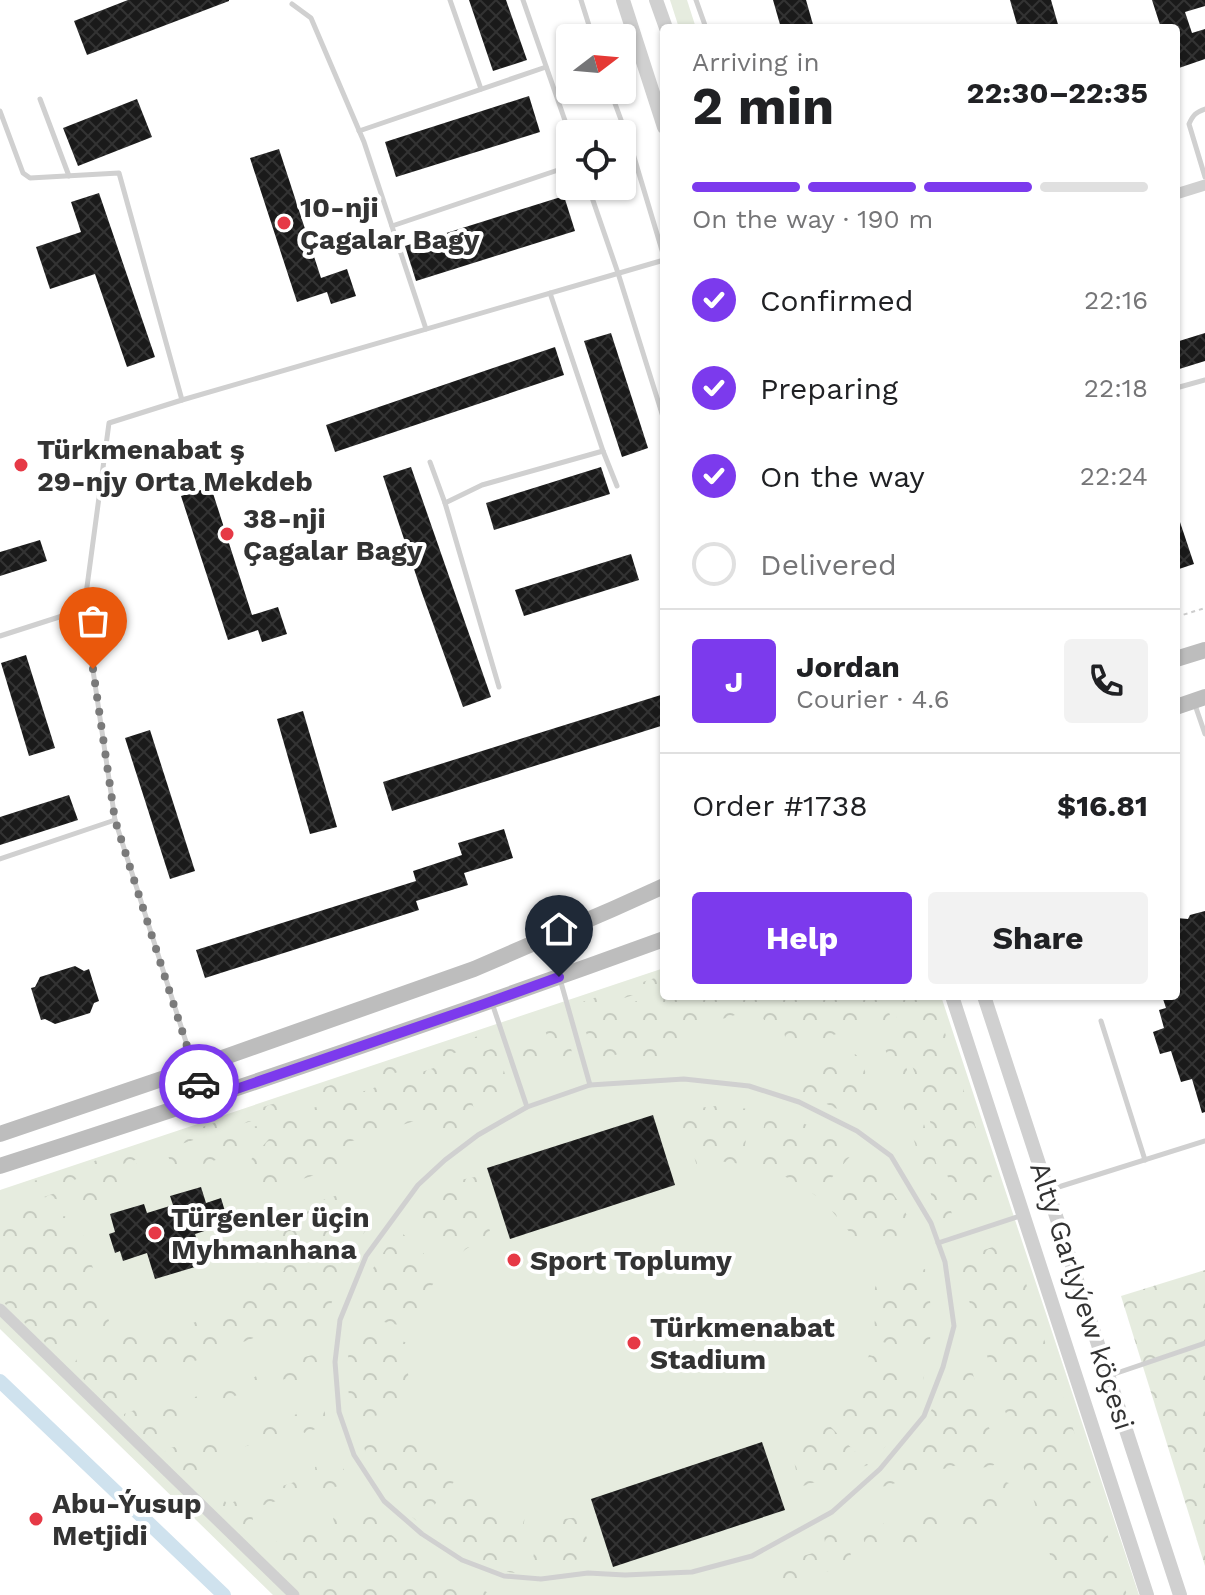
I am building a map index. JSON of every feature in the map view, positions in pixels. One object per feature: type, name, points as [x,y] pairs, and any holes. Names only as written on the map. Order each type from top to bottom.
[{"type":"main road","points":[[1180,658],[1205,650]]},
{"type":"main road","points":[[1180,706],[1199,699]]},
{"type":"main road","points":[[0,1134],[474,969],[660,888]]},
{"type":"main road","points":[[0,1166],[492,1002],[660,940]]},
{"type":"street","points":[[623,0],[660,115]]},
{"type":"street","points":[[656,0],[665,24]]},
{"type":"street","points":[[1180,193],[1205,185]]},
{"type":"street","name":"Alty Garlyýew köçesi","points":[[953,1000],[1147,1595]]},
{"type":"street","name":"Alty Garlyýew köçesi","points":[[985,1000],[1180,1595]]},
{"type":"street","points":[[0,1309],[294,1595]]},
{"type":"lane","points":[[450,0],[481,89]]},
{"type":"lane","points":[[523,0],[565,120]]},
{"type":"lane","points":[[581,0],[589,24]]},
{"type":"lane","points":[[696,0],[705,24]]},
{"type":"lane","points":[[292,4],[311,18],[359,131],[426,329]]},
{"type":"lane","points":[[359,131],[546,67]]},
{"type":"lane","points":[[40,99],[69,176]]},
{"type":"lane","points":[[615,104],[660,245]]},
{"type":"lane","points":[[1205,109],[1192,116],[1189,124],[1205,177]]},
{"type":"lane","points":[[0,111],[23,173],[30,178],[119,173],[182,400]]},
{"type":"lane","points":[[392,226],[556,171]]},
{"type":"lane","points":[[593,200],[660,407]]},
{"type":"lane","points":[[204,1100],[115,820],[84,609],[109,423],[660,260]]},
{"type":"lane","points":[[550,293],[617,486]]},
{"type":"lane","points":[[1180,387],[1205,380]]},
{"type":"lane","points":[[445,503],[482,485],[603,451]]},
{"type":"lane","points":[[430,462],[499,687]]},
{"type":"lane","points":[[0,636],[84,609]]},
{"type":"lane","points":[[1199,699],[1205,734]]},
{"type":"lane","points":[[0,859],[115,820]]},
{"type":"lane","points":[[559,977],[590,1085]]},
{"type":"lane","points":[[492,1002],[527,1107]]},
{"type":"lane","points":[[1101,1021],[1145,1160]]},
{"type":"lane","points":[[684,1079],[749,1086],[799,1102],[857,1131],[891,1156],[931,1223],[945,1262],[954,1326],[943,1367],[924,1416],[880,1469],[832,1512],[752,1556],[692,1572],[588,1573],[541,1579],[504,1576],[462,1560],[422,1534],[384,1501],[354,1455],[339,1412],[335,1362],[340,1320],[366,1256],[418,1185],[478,1135],[527,1107],[590,1085],[684,1079]]},
{"type":"lane","points":[[1048,1190],[1205,1141]]},
{"type":"lane","points":[[938,1243],[1024,1215]]},
{"type":"lane","points":[[1108,1376],[1205,1343]]},
{"type":"path","points":[[1180,616],[1205,608]]},
{"type":"green space","points":[[670,0],[687,0],[695,24],[678,24]]},
{"type":"green space","name":"Sport Toplumy","points":[[660,969],[660,1000],[942,1000],[1139,1595],[273,1595],[0,1329],[0,1190]]},
{"type":"green space","points":[[660,976],[660,986],[575,1014],[573,1005]]},
{"type":"green space","points":[[660,993],[660,1000],[885,1000],[953,1217],[938,1219],[930,1209],[935,1207],[876,1020],[788,1051],[783,1027],[769,1027],[754,1009],[678,1033],[682,1055],[650,1065],[640,1063],[635,1049],[597,1059],[582,1019]]},
{"type":"green space","points":[[891,1000],[934,1000],[1000,1202],[960,1215]]},
{"type":"green space","points":[[563,1024],[574,1058],[557,1065],[545,1030]]},
{"type":"green space","points":[[496,1030],[499,1038],[300,1105],[310,1092]]},
{"type":"green space","points":[[532,1033],[544,1068],[528,1074],[516,1040]]},
{"type":"green space","points":[[497,1047],[509,1088],[472,1102],[477,1119],[472,1122],[438,1135],[430,1116],[349,1142],[354,1160],[352,1163],[259,1193],[254,1189],[247,1164],[289,1116]]},
{"type":"green space","points":[[855,1054],[861,1059],[880,1117],[879,1123],[873,1126],[860,1124],[832,1106],[778,1087],[776,1083]]},
{"type":"green space","points":[[288,1099],[273,1114],[166,1149],[162,1140]]},
{"type":"green space","points":[[716,1106],[751,1109],[742,1164],[718,1161],[697,1166],[686,1131],[664,1123],[672,1111]]},
{"type":"green space","points":[[767,1110],[812,1127],[853,1153],[816,1196],[788,1178],[756,1168]]},
{"type":"green space","points":[[265,1123],[241,1152],[181,1171],[173,1168],[168,1156]]},
{"type":"green space","points":[[134,1148],[138,1159],[31,1194],[0,1192]]},
{"type":"green space","points":[[865,1162],[892,1192],[913,1226],[910,1231],[861,1246],[827,1205]]},
{"type":"green space","points":[[139,1163],[142,1179],[137,1187],[85,1204],[44,1197]]},
{"type":"green space","points":[[485,1175],[478,1197],[491,1234],[452,1261],[412,1221],[436,1199],[456,1187],[460,1180]]},
{"type":"green space","points":[[347,1192],[375,1220],[357,1243],[344,1268],[326,1323],[271,1339],[269,1332],[154,1377],[152,1386],[111,1400],[102,1398],[74,1369],[77,1359],[85,1352],[150,1326],[155,1326],[161,1336],[252,1299],[253,1286],[284,1271],[269,1218]]},
{"type":"green space","points":[[10,1205],[78,1219],[109,1321],[107,1325],[58,1347],[49,1346],[0,1299],[0,1208]]},
{"type":"green space","points":[[401,1232],[442,1271],[422,1300],[413,1328],[355,1316],[372,1270]]},
{"type":"green space","points":[[1012,1240],[1127,1595],[1062,1595],[960,1273],[962,1258]]},
{"type":"green space","points":[[925,1269],[931,1310],[929,1352],[873,1340],[876,1285]]},
{"type":"green space","points":[[1205,1270],[1205,1566],[1121,1296]]},
{"type":"green space","points":[[351,1329],[409,1343],[407,1367],[412,1399],[406,1407],[357,1421],[353,1419],[346,1377]]},
{"type":"green space","points":[[320,1353],[321,1372],[318,1374],[288,1383],[285,1379],[170,1418],[169,1432],[149,1440],[124,1418],[124,1414],[159,1401],[165,1407],[281,1368],[281,1363]]},
{"type":"green space","points":[[869,1355],[926,1367],[914,1402],[879,1455],[840,1412],[858,1383]]},
{"type":"green space","points":[[960,1366],[972,1371],[998,1457],[994,1465],[982,1468],[974,1460],[875,1489],[897,1465],[926,1422],[948,1373]]},
{"type":"green space","points":[[323,1402],[327,1425],[304,1433],[301,1426],[214,1458],[211,1471],[206,1474],[190,1479],[165,1459],[164,1453],[168,1448],[175,1447],[181,1454],[297,1414],[296,1408]]},
{"type":"green space","points":[[828,1424],[868,1465],[800,1487],[791,1449]]},
{"type":"green space","points":[[419,1429],[458,1477],[419,1523],[379,1479],[364,1447]]},
{"type":"green space","points":[[339,1461],[348,1482],[325,1491],[321,1487],[251,1509],[253,1520],[239,1529],[212,1505],[216,1497],[222,1497],[227,1504],[316,1475],[315,1467]]},
{"type":"green space","points":[[998,1480],[1009,1483],[1015,1503],[1005,1515],[877,1555],[870,1553],[866,1546],[863,1534],[866,1522],[874,1519],[887,1528],[986,1498],[991,1483]]},
{"type":"green space","points":[[469,1487],[489,1501],[525,1516],[516,1573],[470,1558],[431,1532]]},
{"type":"green space","points":[[364,1505],[395,1538],[418,1556],[455,1578],[494,1595],[305,1595],[250,1542],[259,1538],[264,1546],[334,1523],[333,1517]]},
{"type":"green space","points":[[580,1517],[592,1554],[530,1576],[540,1518]]},
{"type":"green space","points":[[838,1523],[845,1530],[851,1564],[787,1584],[780,1583],[775,1569],[780,1563],[826,1549],[825,1530]]},
{"type":"building","points":[[128,0],[229,1],[87,55],[74,21]]},
{"type":"building","points":[[469,0],[506,0],[527,60],[493,71]]},
{"type":"building","points":[[773,0],[806,0],[813,24],[780,24]]},
{"type":"building","points":[[1010,0],[1051,0],[1058,24],[1017,24]]},
{"type":"building","points":[[1152,0],[1205,0],[1205,6],[1185,12],[1192,33],[1205,29],[1205,59],[1180,68],[1180,24],[1160,24]]},
{"type":"building","points":[[529,96],[540,132],[396,177],[385,142]]},
{"type":"building","points":[[137,99],[152,137],[78,166],[63,128]]},
{"type":"building","points":[[279,149],[321,278],[347,269],[356,296],[331,304],[327,292],[297,302],[250,158]]},
{"type":"building","points":[[99,193],[155,357],[127,367],[95,274],[50,289],[36,247],[81,232],[71,202]]},
{"type":"building","points":[[556,199],[565,200],[575,231],[416,281],[405,246]]},
{"type":"building","points":[[611,333],[648,448],[622,457],[584,341]]},
{"type":"building","points":[[1205,333],[1205,361],[1180,369],[1180,341]]},
{"type":"building","points":[[555,347],[564,375],[335,452],[326,425]]},
{"type":"building","points":[[411,467],[491,697],[463,707],[383,476]]},
{"type":"building","points":[[601,467],[610,494],[494,530],[486,503]]},
{"type":"building","points":[[211,487],[252,615],[278,607],[287,634],[262,642],[258,630],[228,640],[181,496]]},
{"type":"building","points":[[1180,522],[1194,564],[1180,569]]},
{"type":"building","points":[[40,540],[47,561],[0,576],[0,552]]},
{"type":"building","points":[[631,554],[639,580],[524,616],[515,590]]},
{"type":"building","points":[[26,655],[55,748],[29,756],[1,663]]},
{"type":"building","points":[[660,695],[660,726],[392,811],[383,782]]},
{"type":"building","points":[[303,711],[337,827],[310,834],[277,719]]},
{"type":"building","points":[[150,730],[195,871],[170,879],[125,738]]},
{"type":"building","points":[[69,795],[78,820],[0,845],[0,817]]},
{"type":"building","points":[[504,829],[513,858],[464,873],[468,885],[416,901],[419,910],[205,978],[196,950],[416,881],[413,871],[462,855],[458,843]]},
{"type":"building","points":[[1205,911],[1205,1112],[1202,1113],[1192,1079],[1181,1082],[1171,1051],[1160,1054],[1153,1032],[1164,1028],[1159,1010],[1166,1008],[1163,1000],[1180,1000],[1180,918],[1188,919],[1190,915]]},
{"type":"building","points":[[75,966],[84,971],[89,969],[99,1001],[94,1003],[90,1013],[55,1024],[41,1020],[31,988],[35,987],[40,977]]},
{"type":"building","points":[[653,1115],[675,1185],[510,1239],[487,1168]]},
{"type":"building","name":"Türgenler üçin Myhmanhana","points":[[201,1187],[206,1203],[221,1198],[227,1218],[215,1222],[217,1227],[195,1234],[205,1264],[155,1279],[147,1253],[123,1261],[120,1251],[115,1253],[109,1234],[115,1232],[110,1214],[144,1204],[147,1213],[173,1205],[170,1196]]},
{"type":"building","points":[[762,1442],[785,1510],[613,1567],[591,1499]]},
{"type":"waterway","points":[[0,1381],[224,1595]]},
{"type":"way so far","points":[[93,669],[115,820],[199,1084]]},
{"type":"place","name":"10-nji Çagalar Bagy","points":[[284,223]]},
{"type":"place","name":"Türkmenabat ş 29-njy Orta Mekdeb","points":[[21,465]]},
{"type":"place","name":"38-nji Çagalar Bagy","points":[[227,534]]},
{"type":"place","name":"Türgenler üçin Myhmanhana","points":[[155,1233]]},
{"type":"place","name":"Sport Toplumy","points":[[514,1260]]},
{"type":"place","name":"Türkmenabat Stadium","points":[[634,1343]]},
{"type":"place","name":"Abu-Ýusup Metjidi","points":[[36,1519]]},
{"type":"route","points":[[199,1084],[204,1100],[559,977]]}]
